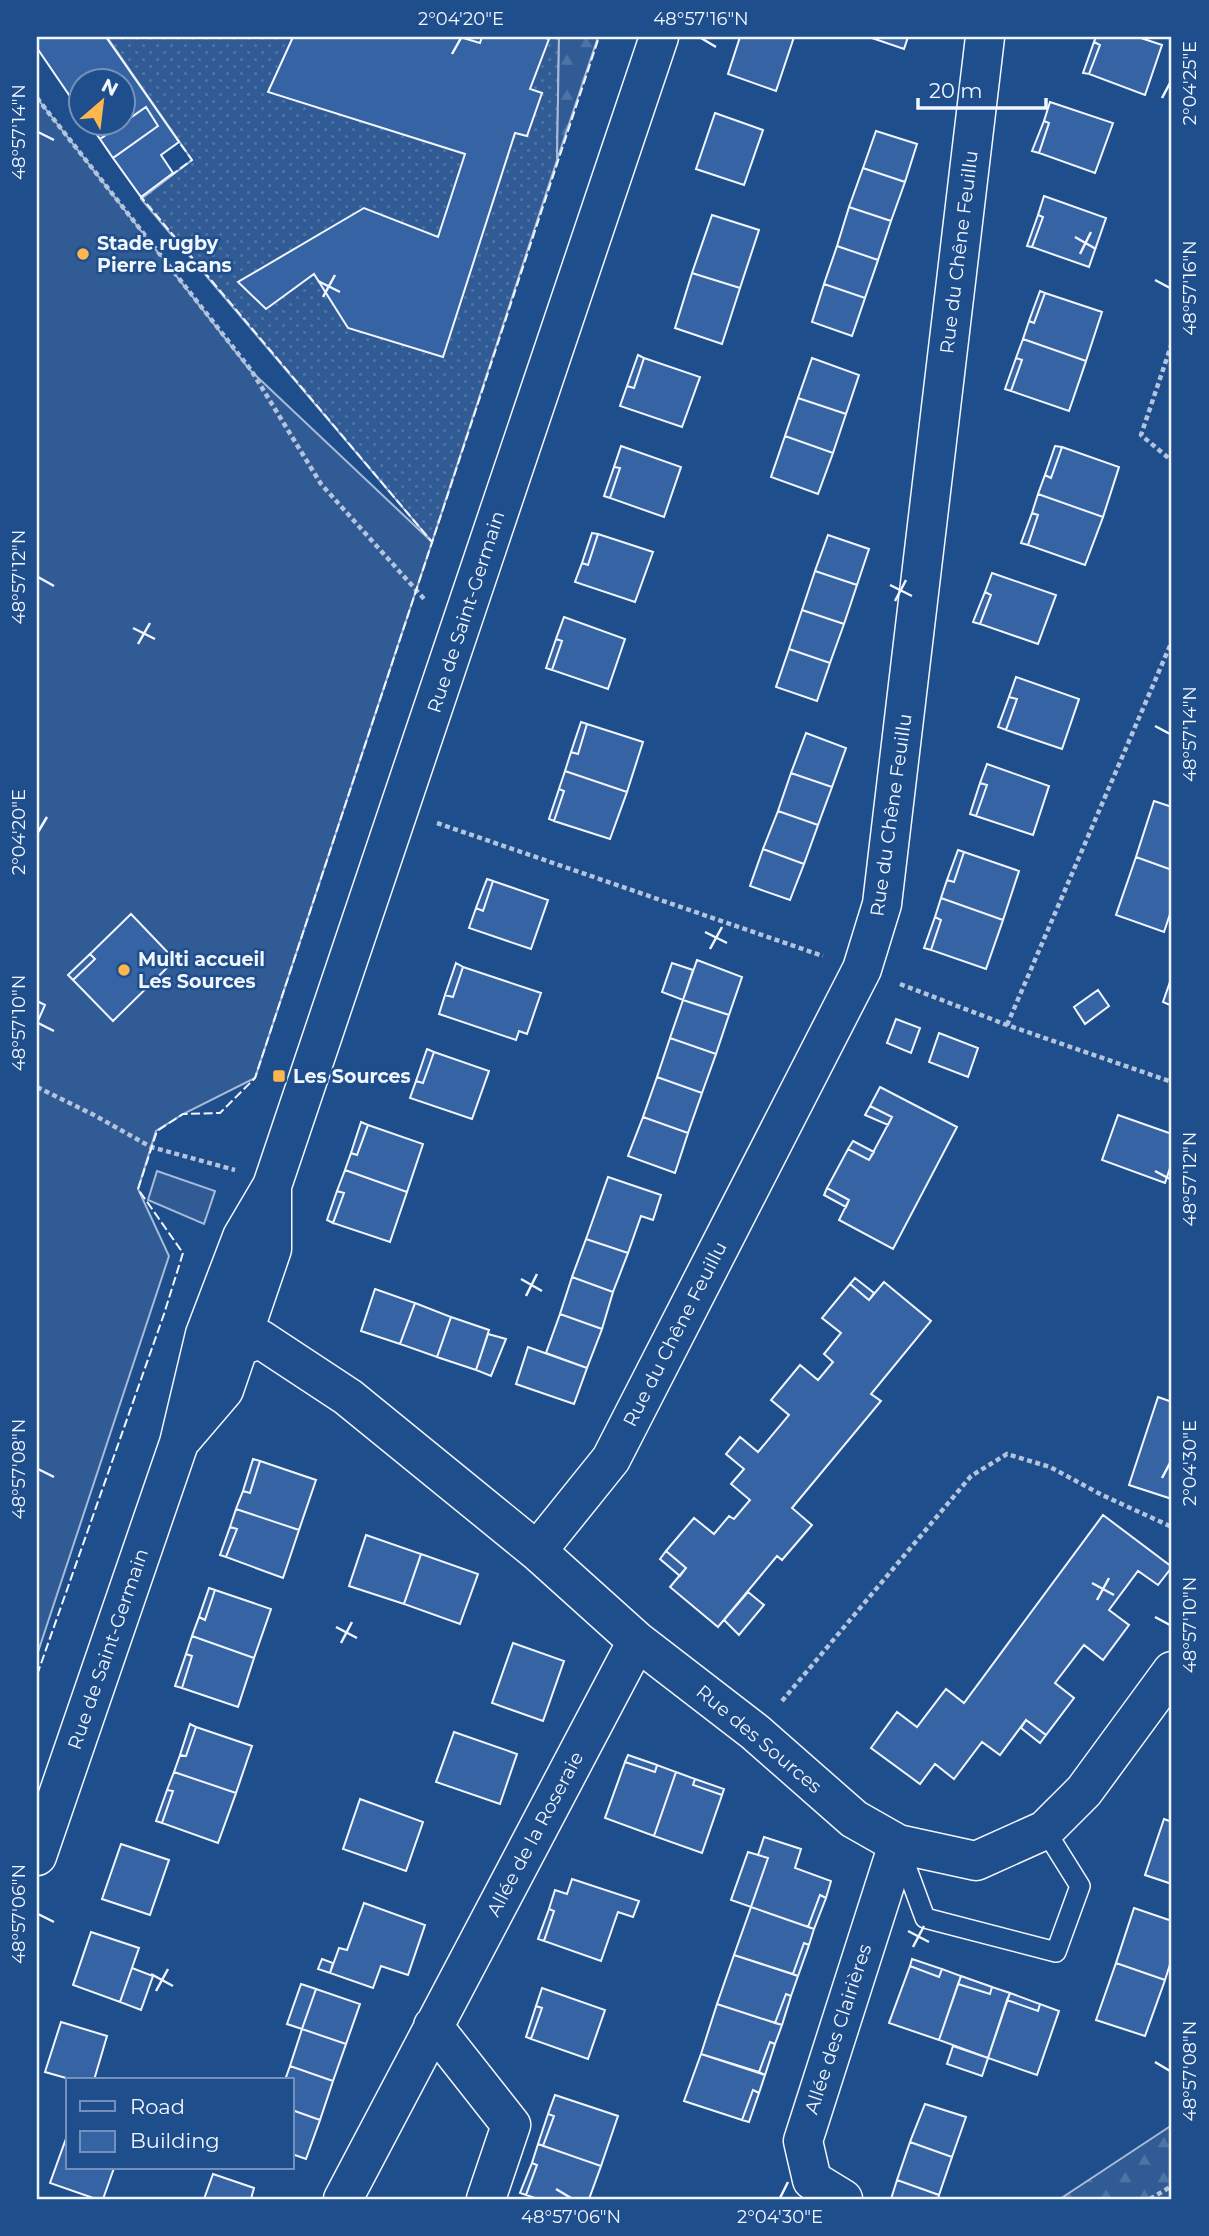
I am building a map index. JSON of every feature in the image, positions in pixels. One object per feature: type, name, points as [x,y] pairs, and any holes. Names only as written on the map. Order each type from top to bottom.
[{"type":"street","name":"Rue de Saint-Germain","points":[[37,1856],[179,1443],[223,1390],[221,1341],[242,1237],[272,1186],[659,37]]},
{"type":"street","name":"Rue du Chêne Feuillu","points":[[537,1551],[611,1460],[862,969],[882,904],[985,37]]},
{"type":"street","name":"Rue des Sources","points":[[221,1341],[260,1339],[348,1397],[537,1551],[637,1641],[755,1732],[854,1819],[898,1844],[976,1861],[1045,1830],[1084,1791],[1172,1671]]},
{"type":"street","name":"Allée de la Roseraie","points":[[343,2199],[637,1641]]},
{"type":"street","name":"Allée des Clairières","points":[[842,2199],[812,2180],[803,2141],[898,1844]]},
{"type":"street","points":[[433,2026],[510,2125],[486,2199]]},
{"type":"lane","points":[[898,1844],[925,1918],[1056,1952],[1080,1886],[1045,1830]]},
{"type":"path","points":[[37,98],[251,370],[321,484],[416,591],[459,634]]},
{"type":"path","points":[[1172,342],[1141,435],[1172,461]]},
{"type":"path","points":[[1007,1025],[1172,641]]},
{"type":"path","points":[[428,814],[437,822],[862,969],[1007,1025],[1172,1082]]},
{"type":"path","points":[[37,1087],[151,1147],[230,1168],[272,1186]]},
{"type":"path","points":[[755,1732],[971,1476],[1007,1454],[1050,1468],[1172,1527]]},
{"type":"path","points":[[1150,2199],[1172,2186]]},
{"type":"green space","points":[[107,37],[559,37],[557,160],[432,542],[141,199],[192,160],[136,79],[136,66],[127,66]]},
{"type":"green space","points":[[559,37],[598,37],[557,160]]},
{"type":"green space","points":[[1172,2125],[1172,2199],[1060,2199]]},
{"type":"shaded area","points":[[37,98],[250,370],[432,542],[255,1078],[183,1114],[156,1131],[138,1189],[169,1256],[37,1655]]},
{"type":"shaded area","points":[[157,1171],[215,1191],[204,1224],[148,1200]]},
{"type":"building","points":[[37,37],[106,37],[126,66],[66,66],[66,90],[37,48]]},
{"type":"building","points":[[293,37],[460,37],[480,43],[482,37],[549,39],[530,89],[542,93],[527,136],[515,133],[443,357],[348,328],[314,274],[266,309],[238,282],[364,208],[438,237],[465,154],[268,92]]},
{"type":"building","points":[[740,37],[794,37],[776,91],[728,74]]},
{"type":"building","points":[[869,37],[908,37],[904,49]]},
{"type":"building","points":[[1096,37],[1138,37],[1162,45],[1145,95],[1089,74],[1100,45],[1094,42]]},
{"type":"building","points":[[1094,42],[1100,45],[1089,74],[1083,73]]},
{"type":"building","points":[[136,80],[179,142],[161,155],[173,173],[141,197],[113,158],[158,126],[146,107],[136,114]]},
{"type":"building","points":[[1050,102],[1113,123],[1095,173],[1039,153],[1049,123],[1044,121]]},
{"type":"building","points":[[146,107],[158,126],[113,158],[100,139],[104,136],[136,136],[136,114]]},
{"type":"building","points":[[715,113],[763,130],[744,185],[696,169]]},
{"type":"building","points":[[1044,121],[1049,123],[1039,153],[1032,151]]},
{"type":"building","points":[[876,131],[917,144],[905,182],[863,168]]},
{"type":"building","points":[[863,168],[905,182],[891,221],[849,207]]},
{"type":"building","points":[[1044,196],[1106,218],[1089,267],[1032,247],[1043,217],[1038,215]]},
{"type":"building","points":[[849,207],[891,221],[878,260],[837,246]]},
{"type":"building","points":[[712,215],[759,230],[740,288],[692,273]]},
{"type":"building","points":[[1038,215],[1043,217],[1032,247],[1027,246]]},
{"type":"building","points":[[837,246],[878,260],[865,298],[824,284]]},
{"type":"building","points":[[692,273],[740,288],[722,344],[675,328]]},
{"type":"building","points":[[824,284],[865,298],[852,336],[812,322]]},
{"type":"building","points":[[1040,291],[1045,293],[1034,323],[1029,321]]},
{"type":"building","points":[[1045,293],[1102,312],[1086,361],[1023,339],[1029,321],[1034,323]]},
{"type":"building","points":[[1023,339],[1086,361],[1069,411],[1011,391],[1022,360],[1016,358]]},
{"type":"building","points":[[638,355],[644,358],[634,388],[627,386]]},
{"type":"building","points":[[644,358],[700,377],[682,427],[620,406],[627,386],[634,388]]},
{"type":"building","points":[[812,358],[859,375],[846,414],[798,398]]},
{"type":"building","points":[[1016,358],[1022,360],[1011,391],[1005,389]]},
{"type":"building","points":[[798,398],[846,414],[833,453],[785,436]]},
{"type":"building","points":[[785,436],[833,453],[818,494],[771,477]]},
{"type":"building","points":[[621,446],[681,467],[664,517],[610,498],[620,468],[614,467]]},
{"type":"building","points":[[1055,446],[1062,447],[1051,478],[1045,475]]},
{"type":"building","points":[[1062,447],[1119,467],[1103,517],[1038,494],[1045,475],[1051,478]]},
{"type":"building","points":[[614,467],[620,468],[610,498],[604,496]]},
{"type":"building","points":[[1038,494],[1103,517],[1085,565],[1028,545],[1038,515],[1032,513]]},
{"type":"building","points":[[1032,513],[1038,515],[1028,545],[1021,543]]},
{"type":"building","points":[[592,533],[598,534],[588,565],[582,563]]},
{"type":"building","points":[[598,534],[653,552],[635,602],[575,582],[582,563],[588,565]]},
{"type":"building","points":[[828,535],[869,549],[857,585],[815,571]]},
{"type":"building","points":[[815,571],[857,585],[844,624],[802,610]]},
{"type":"building","points":[[992,573],[1056,595],[1038,644],[980,624],[991,595],[985,592]]},
{"type":"building","points":[[985,592],[991,595],[980,624],[973,622]]},
{"type":"building","points":[[802,610],[844,624],[830,663],[789,649]]},
{"type":"building","points":[[564,617],[625,639],[608,689],[552,670],[562,641],[556,639]]},
{"type":"building","points":[[556,639],[562,641],[552,670],[546,668]]},
{"type":"building","points":[[789,649],[830,663],[817,701],[776,687]]},
{"type":"building","points":[[1016,677],[1079,699],[1062,749],[1006,730],[1017,699],[1009,697]]},
{"type":"building","points":[[1009,697],[1017,699],[1006,730],[998,727]]},
{"type":"building","points":[[581,722],[587,724],[578,754],[571,752]]},
{"type":"building","points":[[587,724],[643,742],[627,792],[565,771],[571,752],[578,754]]},
{"type":"building","points":[[806,733],[846,748],[832,787],[791,773]]},
{"type":"building","points":[[987,764],[1049,786],[1033,835],[976,816],[987,785],[980,783]]},
{"type":"building","points":[[565,771],[627,792],[610,839],[554,821],[564,791],[559,789]]},
{"type":"building","points":[[791,773],[832,787],[818,825],[778,811]]},
{"type":"building","points":[[980,783],[987,785],[976,816],[970,814]]},
{"type":"building","points":[[559,789],[564,791],[554,821],[549,819]]},
{"type":"building","points":[[1154,801],[1172,807],[1172,870],[1136,857]]},
{"type":"building","points":[[778,811],[818,825],[804,864],[763,849]]},
{"type":"building","points":[[763,849],[804,864],[790,900],[750,886]]},
{"type":"building","points":[[958,850],[964,852],[954,882],[947,880]]},
{"type":"building","points":[[964,852],[1019,871],[1003,920],[941,898],[947,880],[954,882]]},
{"type":"building","points":[[1136,857],[1172,870],[1172,908],[1164,932],[1116,915]]},
{"type":"building","points":[[487,879],[493,881],[483,911],[476,908]]},
{"type":"building","points":[[493,881],[548,900],[531,949],[469,928],[476,908],[483,911]]},
{"type":"building","points":[[941,898],[1003,920],[986,969],[931,950],[941,920],[935,917]]},
{"type":"building","name":"Multi accueil Les Sources","points":[[131,914],[175,960],[113,1021],[73,980],[95,959],[90,954]]},
{"type":"building","points":[[935,917],[941,920],[931,950],[924,948]]},
{"type":"building","points":[[90,954],[95,959],[73,980],[68,975]]},
{"type":"building","points":[[697,960],[742,977],[729,1015],[683,1000]]},
{"type":"building","points":[[456,963],[463,967],[453,997],[445,995]]},
{"type":"building","points":[[672,963],[693,970],[683,1000],[662,992]]},
{"type":"building","points":[[463,967],[541,993],[527,1034],[519,1031],[516,1040],[439,1014],[445,995],[453,997]]},
{"type":"building","points":[[1172,976],[1172,1006],[1163,1002]]},
{"type":"building","points":[[1098,990],[1109,1006],[1085,1024],[1074,1007]]},
{"type":"building","points":[[683,1000],[729,1015],[716,1054],[670,1038]]},
{"type":"building","points":[[37,1001],[45,1005],[37,1023]]},
{"type":"building","points":[[896,1019],[920,1028],[911,1053],[887,1043]]},
{"type":"building","points":[[939,1033],[978,1048],[968,1077],[929,1062]]},
{"type":"building","points":[[670,1038],[716,1054],[702,1093],[657,1077]]},
{"type":"building","points":[[427,1049],[434,1052],[423,1083],[416,1081]]},
{"type":"building","points":[[434,1052],[489,1071],[472,1119],[410,1098],[416,1081],[423,1083]]},
{"type":"building","points":[[657,1077],[702,1093],[688,1133],[643,1117]]},
{"type":"building","points":[[880,1087],[957,1127],[893,1249],[839,1220],[849,1200],[827,1188],[848,1149],[869,1160],[892,1117],[870,1106]]},
{"type":"building","points":[[870,1106],[892,1117],[888,1125],[865,1115]]},
{"type":"building","points":[[1118,1115],[1172,1134],[1172,1162],[1165,1183],[1102,1160]]},
{"type":"building","points":[[643,1117],[688,1133],[675,1173],[628,1156]]},
{"type":"building","points":[[361,1122],[368,1125],[357,1155],[351,1153]]},
{"type":"building","points":[[368,1125],[423,1144],[407,1192],[345,1170],[351,1153],[357,1155]]},
{"type":"building","points":[[853,1141],[874,1152],[869,1160],[848,1149]]},
{"type":"building","points":[[345,1170],[407,1192],[390,1242],[333,1223],[344,1193],[337,1191]]},
{"type":"building","points":[[608,1177],[661,1195],[653,1220],[641,1216],[628,1253],[586,1239]]},
{"type":"building","points":[[827,1188],[849,1200],[846,1207],[824,1195]]},
{"type":"building","points":[[337,1191],[344,1193],[333,1223],[327,1220]]},
{"type":"building","points":[[586,1239],[628,1253],[613,1292],[572,1277]]},
{"type":"building","points":[[572,1277],[613,1292],[602,1329],[560,1314]]},
{"type":"building","points":[[855,1278],[874,1293],[869,1300],[850,1284]]},
{"type":"building","points":[[884,1282],[931,1321],[871,1394],[881,1401],[792,1508],[812,1525],[782,1560],[777,1556],[718,1627],[670,1587],[686,1568],[666,1551],[694,1518],[714,1534],[729,1516],[734,1519],[750,1500],[731,1484],[744,1469],[726,1454],[740,1437],[758,1452],[789,1415],[771,1400],[800,1365],[818,1380],[833,1362],[824,1354],[841,1333],[822,1318],[850,1284],[869,1300]]},
{"type":"building","points":[[375,1289],[415,1303],[400,1344],[361,1331]]},
{"type":"building","points":[[415,1303],[451,1317],[437,1357],[400,1344]]},
{"type":"building","points":[[560,1314],[602,1329],[587,1368],[546,1353]]},
{"type":"building","points":[[451,1317],[489,1330],[476,1370],[437,1357]]},
{"type":"building","points":[[488,1334],[506,1339],[491,1376],[476,1370]]},
{"type":"building","points":[[528,1347],[587,1368],[574,1404],[516,1384]]},
{"type":"building","points":[[1158,1397],[1172,1402],[1172,1499],[1129,1485]]},
{"type":"building","points":[[253,1459],[260,1461],[250,1493],[243,1491]]},
{"type":"building","points":[[260,1461],[316,1480],[299,1530],[236,1509],[243,1491],[250,1493]]},
{"type":"building","points":[[236,1509],[299,1530],[283,1578],[226,1557],[237,1529],[230,1527]]},
{"type":"building","points":[[1103,1515],[1172,1567],[1158,1585],[1138,1571],[1109,1610],[1129,1625],[1103,1660],[1084,1645],[1055,1683],[1074,1698],[1046,1735],[1026,1720],[1000,1755],[982,1742],[954,1779],[935,1764],[920,1784],[871,1748],[897,1712],[917,1727],[946,1689],[964,1703]]},
{"type":"building","points":[[230,1527],[237,1529],[226,1557],[220,1555]]},
{"type":"building","points":[[366,1535],[421,1554],[404,1604],[349,1586]]},
{"type":"building","points":[[666,1551],[686,1568],[680,1576],[660,1559]]},
{"type":"building","points":[[421,1554],[478,1574],[460,1624],[404,1604]]},
{"type":"building","points":[[209,1588],[215,1590],[205,1620],[199,1617]]},
{"type":"building","points":[[215,1590],[271,1609],[254,1658],[192,1636],[199,1617],[205,1620]]},
{"type":"building","points":[[748,1592],[764,1605],[739,1635],[724,1620]]},
{"type":"building","points":[[192,1636],[254,1658],[238,1707],[182,1688],[192,1656],[186,1654]]},
{"type":"building","points":[[513,1643],[564,1661],[543,1721],[492,1703]]},
{"type":"building","points":[[186,1654],[192,1656],[182,1688],[175,1686]]},
{"type":"building","points":[[1026,1720],[1046,1735],[1040,1743],[1021,1728]]},
{"type":"building","points":[[190,1724],[196,1727],[186,1756],[180,1755]]},
{"type":"building","points":[[196,1727],[252,1746],[236,1793],[174,1772],[180,1755],[186,1756]]},
{"type":"building","points":[[454,1732],[517,1754],[500,1804],[436,1782]]},
{"type":"building","points":[[628,1755],[657,1765],[655,1772],[625,1762]]},
{"type":"building","points":[[625,1762],[655,1772],[657,1765],[676,1772],[654,1836],[605,1818]]},
{"type":"building","points":[[174,1772],[236,1793],[218,1843],[162,1823],[173,1791],[167,1790]]},
{"type":"building","points":[[676,1772],[695,1779],[693,1785],[722,1795],[702,1853],[654,1836]]},
{"type":"building","points":[[695,1779],[724,1789],[722,1795],[693,1785]]},
{"type":"building","points":[[167,1790],[173,1791],[162,1823],[156,1821]]},
{"type":"building","points":[[360,1799],[423,1822],[406,1871],[343,1849]]},
{"type":"building","points":[[1164,1819],[1172,1822],[1172,1884],[1145,1875]]},
{"type":"building","points":[[764,1837],[801,1849],[795,1868],[831,1881],[826,1898],[820,1895],[808,1927],[751,1907],[768,1858],[758,1855]]},
{"type":"building","points":[[121,1844],[169,1860],[150,1915],[102,1899]]},
{"type":"building","points":[[748,1852],[768,1858],[751,1907],[731,1900]]},
{"type":"building","points":[[572,1879],[639,1901],[633,1917],[618,1912],[601,1961],[544,1941],[554,1911],[549,1909],[555,1890],[567,1894]]},
{"type":"building","points":[[820,1895],[826,1898],[814,1929],[808,1927]]},
{"type":"building","points":[[364,1903],[425,1925],[408,1975],[381,1966],[373,1988],[330,1973],[339,1948],[347,1950]]},
{"type":"building","points":[[751,1907],[814,1929],[809,1945],[804,1943],[793,1974],[734,1955]]},
{"type":"building","points":[[1134,1908],[1172,1921],[1172,1958],[1165,1980],[1116,1963]]},
{"type":"building","points":[[549,1909],[554,1911],[544,1941],[538,1939]]},
{"type":"building","points":[[91,1932],[139,1948],[120,2002],[73,1985]]},
{"type":"building","points":[[804,1943],[809,1945],[798,1976],[793,1974]]},
{"type":"building","points":[[734,1955],[798,1976],[791,1996],[786,1994],[775,2023],[717,2004]]},
{"type":"building","points":[[322,1959],[333,1963],[330,1973],[318,1969]]},
{"type":"building","points":[[912,1959],[942,1969],[939,1977],[910,1966]]},
{"type":"building","points":[[1116,1963],[1165,1980],[1145,2036],[1096,2020]]},
{"type":"building","points":[[910,1966],[939,1977],[942,1969],[961,1976],[939,2040],[889,2023]]},
{"type":"building","points":[[132,1968],[153,1976],[141,2010],[120,2002]]},
{"type":"building","points":[[961,1976],[992,1987],[990,1994],[958,1984]]},
{"type":"building","points":[[301,1984],[316,1989],[302,2029],[287,2024]]},
{"type":"building","points":[[958,1984],[990,1994],[992,1987],[1010,1993],[988,2058],[939,2040]]},
{"type":"building","points":[[542,1988],[605,2010],[588,2059],[531,2039],[542,2008],[536,2006]]},
{"type":"building","points":[[316,1989],[360,2004],[346,2044],[302,2029]]},
{"type":"building","points":[[1010,1993],[1040,2004],[1038,2011],[1007,2000]]},
{"type":"building","points":[[786,1994],[791,1996],[782,2025],[775,2023]]},
{"type":"building","points":[[1007,2000],[1038,2011],[1040,2004],[1059,2011],[1037,2075],[988,2058]]},
{"type":"building","points":[[717,2004],[782,2025],[775,2044],[770,2042],[759,2072],[701,2054]]},
{"type":"building","points":[[536,2006],[542,2008],[531,2039],[526,2037]]},
{"type":"building","points":[[61,2022],[107,2036],[95,2078],[66,2078],[45,2072]]},
{"type":"building","points":[[302,2029],[346,2044],[333,2081],[290,2066]]},
{"type":"building","points":[[770,2042],[775,2044],[765,2075],[759,2072]]},
{"type":"building","points":[[953,2046],[988,2058],[982,2076],[947,2064]]},
{"type":"building","points":[[701,2054],[765,2075],[759,2093],[753,2090],[742,2120],[684,2101]]},
{"type":"building","points":[[290,2066],[333,2081],[320,2120],[294,2111],[294,2078],[286,2078]]},
{"type":"building","points":[[753,2090],[759,2093],[749,2122],[742,2120]]},
{"type":"building","points":[[555,2095],[618,2116],[601,2166],[543,2146],[554,2116],[548,2114]]},
{"type":"building","points":[[925,2104],[966,2117],[952,2157],[910,2142]]},
{"type":"building","points":[[294,2111],[320,2120],[306,2159],[294,2155]]},
{"type":"building","points":[[548,2114],[554,2116],[543,2146],[538,2144]]},
{"type":"building","points":[[66,2139],[66,2170],[113,2170],[103,2199],[50,2183]]},
{"type":"building","points":[[910,2142],[952,2157],[939,2195],[897,2180]]},
{"type":"building","points":[[538,2144],[601,2166],[589,2199],[538,2199],[526,2195],[537,2165],[532,2163]]},
{"type":"building","points":[[532,2163],[537,2165],[526,2195],[520,2193]]},
{"type":"building","points":[[213,2174],[254,2188],[251,2199],[204,2199]]},
{"type":"building","points":[[897,2180],[939,2195],[938,2199],[891,2199]]},
{"type":"fence","points":[[37,1675],[183,1253],[138,1189],[157,1131],[183,1114],[220,1113],[255,1078],[599,37]]},
{"type":"fence","points":[[170,176],[192,160],[177,139]]},
{"type":"fence","points":[[144,195],[141,197],[432,542]]},
{"type":"place","name":"Stade rugby Pierre Lacans","points":[[83,254]]},
{"type":"place","name":"Multi accueil Les Sources","points":[[124,970]]},
{"type":"place","name":"Les Sources","points":[[279,1076]]}]
